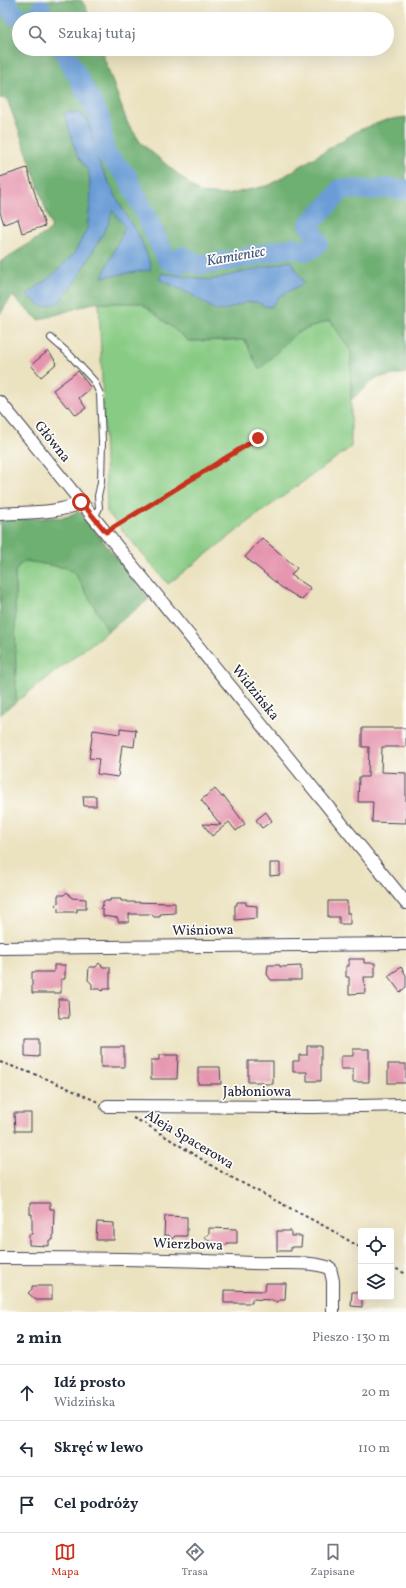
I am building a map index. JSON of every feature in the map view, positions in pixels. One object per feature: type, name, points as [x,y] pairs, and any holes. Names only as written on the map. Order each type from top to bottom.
[{"type":"street","name":"Główna","points":[[0,402],[81,502]]},
{"type":"street","name":"Widzińska","points":[[81,502],[406,903]]},
{"type":"street","points":[[0,514],[61,510],[72,507],[81,502]]},
{"type":"street","name":"Wiśniowa","points":[[0,948],[406,944]]},
{"type":"street","name":"Jabłoniowa","points":[[107,1106],[314,1107],[406,1105]]},
{"type":"street","name":"Wierzbowa","points":[[0,1258],[192,1260],[268,1264],[318,1264],[330,1268],[333,1281],[333,1312]]},
{"type":"lane","points":[[50,338],[69,354],[94,380],[100,394],[102,441],[101,482],[98,496],[99,508],[94,518]]},
{"type":"path","points":[[106,532],[258,438]]},
{"type":"path","points":[[0,1062],[45,1078],[107,1106]]},
{"type":"path","name":"Aleja Spacerowa","points":[[132,1117],[225,1174],[326,1227],[358,1246]]},
{"type":"path","points":[[394,1268],[406,1274]]},
{"type":"green space","points":[[0,0],[81,0],[88,12],[12,12],[12,56],[103,56],[127,122],[141,143],[200,193],[226,195],[270,185],[357,131],[386,120],[406,117],[406,373],[376,378],[351,400],[351,351],[330,320],[296,333],[259,370],[245,340],[189,341],[141,303],[93,303],[39,320],[12,296],[0,314],[0,262],[52,229],[31,164],[7,99],[0,98]]},
{"type":"green space","points":[[99,303],[141,303],[189,341],[245,340],[259,370],[296,333],[330,320],[351,351],[351,447],[260,513],[168,584],[107,512]]},
{"type":"green space","points":[[79,511],[149,599],[108,631],[75,573],[67,568],[26,561],[20,564],[15,572],[16,702],[0,715],[0,520],[66,517]]},
{"type":"green space","points":[[26,561],[68,568],[75,573],[108,631],[16,702],[15,572],[20,564]]},
{"type":"water","points":[[64,112],[80,113],[87,119],[92,134],[96,157],[123,210],[140,238],[151,265],[150,270],[102,277],[125,227],[112,210],[109,223],[76,281],[58,303],[43,307],[27,295],[54,274],[73,255],[87,229],[91,196],[89,172],[77,155]]},
{"type":"water","points":[[291,261],[304,283],[278,297],[275,303],[270,307],[264,306],[257,302],[247,302],[225,310],[217,311],[190,294],[159,279],[162,273],[210,280]]},
{"type":"building","points":[[27,168],[45,226],[22,233],[18,219],[4,224],[0,212],[0,177]]},
{"type":"building","points":[[48,351],[57,363],[41,377],[31,365]]},
{"type":"building","points":[[78,371],[91,388],[79,398],[86,408],[76,415],[69,406],[67,407],[53,390]]},
{"type":"building","points":[[262,538],[297,568],[291,575],[311,588],[302,600],[281,587],[245,557]]},
{"type":"building","points":[[120,728],[136,730],[134,747],[122,745],[118,777],[97,774],[99,759],[89,758],[93,730],[120,734]]},
{"type":"building","points":[[362,728],[406,728],[406,747],[382,747],[381,772],[406,773],[406,823],[372,822],[373,802],[358,802],[359,777],[368,777],[369,747],[362,747]]},
{"type":"building","points":[[215,789],[222,797],[224,796],[245,824],[236,831],[229,822],[212,836],[203,824],[221,825],[201,800]]},
{"type":"building","points":[[83,796],[96,796],[96,806],[84,806]]},
{"type":"building","points":[[266,812],[272,821],[262,828],[256,820]]},
{"type":"building","points":[[270,863],[280,863],[280,875],[270,876]]},
{"type":"building","points":[[67,892],[72,898],[86,899],[86,909],[77,909],[77,912],[58,912],[58,908],[55,905],[58,903],[58,895],[64,895]]},
{"type":"building","points":[[110,899],[121,899],[121,901],[127,902],[175,903],[175,913],[160,914],[160,917],[154,917],[151,914],[129,914],[129,922],[118,922],[118,918],[103,916],[103,910],[100,908],[103,905],[103,901],[110,901]]},
{"type":"building","points":[[328,901],[347,901],[347,913],[350,913],[350,924],[339,924],[339,917],[328,917]]},
{"type":"building","points":[[237,902],[246,902],[246,905],[257,906],[257,918],[235,920],[235,905],[237,905]]},
{"type":"building","points":[[349,959],[364,959],[364,963],[375,963],[375,977],[364,977],[365,993],[349,994],[349,977],[346,977],[346,966],[349,966]]},
{"type":"building","points":[[99,963],[103,967],[110,967],[110,989],[104,989],[102,991],[100,989],[92,989],[92,984],[88,980],[89,967],[96,967]]},
{"type":"building","points":[[54,965],[65,965],[65,979],[61,979],[61,993],[32,993],[32,972],[54,972]]},
{"type":"building","points":[[268,965],[280,965],[280,967],[301,966],[301,980],[271,980],[267,974]]},
{"type":"building","points":[[401,967],[406,975],[406,987],[400,992],[388,976]]},
{"type":"building","points":[[58,999],[68,999],[69,1018],[59,1018]]},
{"type":"building","points":[[25,1039],[39,1039],[39,1057],[25,1056]]},
{"type":"building","points":[[307,1046],[321,1046],[321,1081],[307,1081],[307,1072],[293,1072],[293,1061],[299,1061],[299,1055],[307,1055]]},
{"type":"building","points":[[101,1047],[124,1047],[124,1067],[101,1067]]},
{"type":"building","points":[[353,1049],[369,1049],[369,1082],[353,1082],[353,1069],[341,1069],[341,1056],[353,1056]]},
{"type":"building","points":[[159,1055],[178,1055],[177,1079],[151,1079],[151,1060],[159,1060]]},
{"type":"building","points":[[248,1061],[273,1061],[273,1084],[248,1082]]},
{"type":"building","points":[[388,1064],[406,1064],[406,1083],[388,1083]]},
{"type":"building","points":[[198,1067],[220,1067],[221,1084],[198,1084]]},
{"type":"building","points":[[14,1113],[31,1113],[31,1131],[15,1131]]},
{"type":"building","points":[[30,1203],[50,1203],[50,1209],[54,1209],[53,1240],[49,1240],[49,1246],[29,1245],[29,1234],[32,1234],[32,1214],[30,1214]]},
{"type":"building","points":[[165,1216],[187,1217],[187,1236],[175,1236],[172,1239],[169,1235],[164,1235]]},
{"type":"building","points":[[97,1222],[114,1223],[114,1240],[96,1240]]},
{"type":"building","points":[[209,1228],[237,1229],[237,1243],[227,1243],[227,1245],[209,1244],[209,1240],[204,1237],[209,1234]]},
{"type":"building","points":[[277,1231],[291,1231],[291,1236],[302,1236],[301,1247],[291,1247],[291,1251],[277,1251]]},
{"type":"building","points":[[266,1283],[286,1283],[285,1300],[279,1300],[278,1302],[272,1300],[252,1299],[252,1303],[224,1303],[224,1290],[265,1291]]},
{"type":"building","points":[[32,1286],[52,1286],[52,1300],[36,1300],[28,1293],[32,1289]]},
{"type":"building","points":[[352,1292],[358,1292],[358,1300],[362,1300],[362,1307],[351,1306]]},
{"type":"waterway","name":"Kamieniec","points":[[6,0],[12,12]]},
{"type":"waterway","name":"Kamieniec","points":[[39,12],[41,9],[42,12]]},
{"type":"waterway","name":"Kamieniec","points":[[67,56],[100,118],[105,153],[127,176],[167,260],[179,264],[183,256],[198,265],[233,260],[294,247],[307,251],[318,243],[309,224],[335,198],[340,189],[406,189]]},
{"type":"route","points":[[81,502],[106,532],[258,438]]}]
